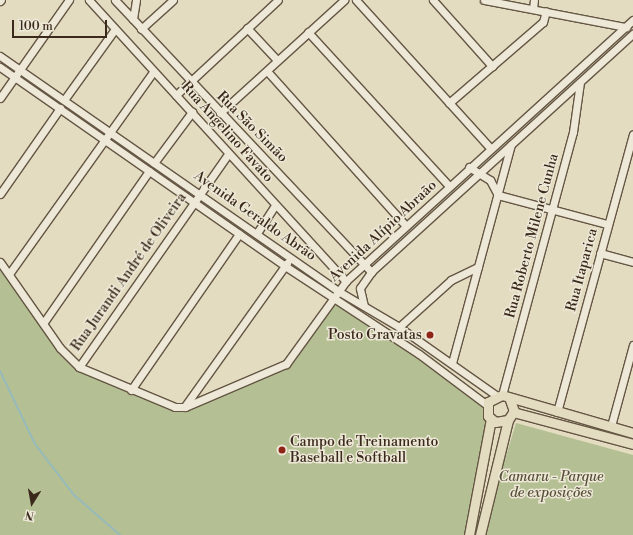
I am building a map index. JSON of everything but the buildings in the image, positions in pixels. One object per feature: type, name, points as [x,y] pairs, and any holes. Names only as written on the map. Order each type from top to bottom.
[{"type":"main road","points":[[469,535],[491,419],[487,405],[503,397],[510,416],[480,535]]},
{"type":"main road","name":"Avenida Geraldo Abrão","points":[[503,397],[633,432]]},
{"type":"main road","points":[[491,419],[500,423],[510,416],[633,444]]},
{"type":"main road","points":[[608,438],[611,426]]},
{"type":"street","points":[[0,98],[69,0]]},
{"type":"street","name":"Rua Angelino Favato","points":[[89,0],[192,112],[228,154],[346,281]]},
{"type":"street","name":"Rua São Simão","points":[[115,0],[190,83],[238,128],[371,272]]},
{"type":"street","points":[[133,19],[136,0]]},
{"type":"street","points":[[141,29],[173,0]]},
{"type":"street","points":[[176,95],[278,0]]},
{"type":"street","points":[[356,0],[490,148]]},
{"type":"street","points":[[433,0],[492,66]]},
{"type":"street","points":[[484,0],[626,27]]},
{"type":"street","points":[[533,9],[534,0]]},
{"type":"street","points":[[220,112],[267,71],[277,60],[342,1]]},
{"type":"street","points":[[449,103],[543,22],[546,11]]},
{"type":"street","name":"Avenida Alípio Abraão","points":[[185,407],[286,364],[332,297],[363,264],[633,20]]},
{"type":"street","points":[[247,28],[277,60]]},
{"type":"street","points":[[64,100],[115,29]]},
{"type":"street","points":[[308,32],[449,186]]},
{"type":"street","name":"Avenida Alípio Abraão","points":[[364,306],[360,288],[371,272],[632,36]]},
{"type":"street","name":"Avenida Geraldo Abrão","points":[[0,56],[154,163],[239,234],[418,354],[487,405]]},
{"type":"street","name":"Avenida Geraldo Abrão","points":[[0,67],[149,170],[257,233],[338,290],[399,327],[503,397]]},
{"type":"street","points":[[9,274],[154,71]]},
{"type":"street","points":[[267,71],[405,225]]},
{"type":"street","name":"Rua Roberto Milene Cunha","points":[[503,397],[576,119],[580,82]]},
{"type":"street","points":[[0,194],[60,108]]},
{"type":"street","points":[[154,163],[192,112]]},
{"type":"street","name":"Rua Itaparica","points":[[557,412],[607,224],[633,134]]},
{"type":"street","points":[[452,363],[511,144]]},
{"type":"street","name":"Rua Jurandi André de Oliveira","points":[[79,367],[228,154]]},
{"type":"street","points":[[469,167],[478,176],[490,180],[498,195],[607,224]]},
{"type":"street","points":[[44,322],[149,170]]},
{"type":"street","points":[[257,233],[275,205]]},
{"type":"street","points":[[131,390],[239,234]]},
{"type":"street","points":[[600,253],[633,262]]},
{"type":"street","points":[[0,262],[44,322],[60,348],[79,367],[131,390],[175,407],[185,407],[290,257]]},
{"type":"street","points":[[399,327],[456,277],[478,267]]},
{"type":"street","points":[[418,354],[425,345]]},
{"type":"street","points":[[611,426],[633,345]]},
{"type":"green space","points":[[0,262],[60,348],[79,367],[175,407],[221,397],[286,364],[332,297],[419,354],[483,407],[489,420],[469,535],[0,535]]},
{"type":"green space","name":"Camaru - Parque de exposições","points":[[516,423],[633,455],[633,535],[486,535],[492,502]]},
{"type":"waterway","points":[[0,371],[35,444],[74,495],[120,535]]},
{"type":"place","name":"Posto Gravatas","points":[[430,335]]},
{"type":"place","name":"Campo de Treinamento Baseball e Softball","points":[[282,450]]}]
